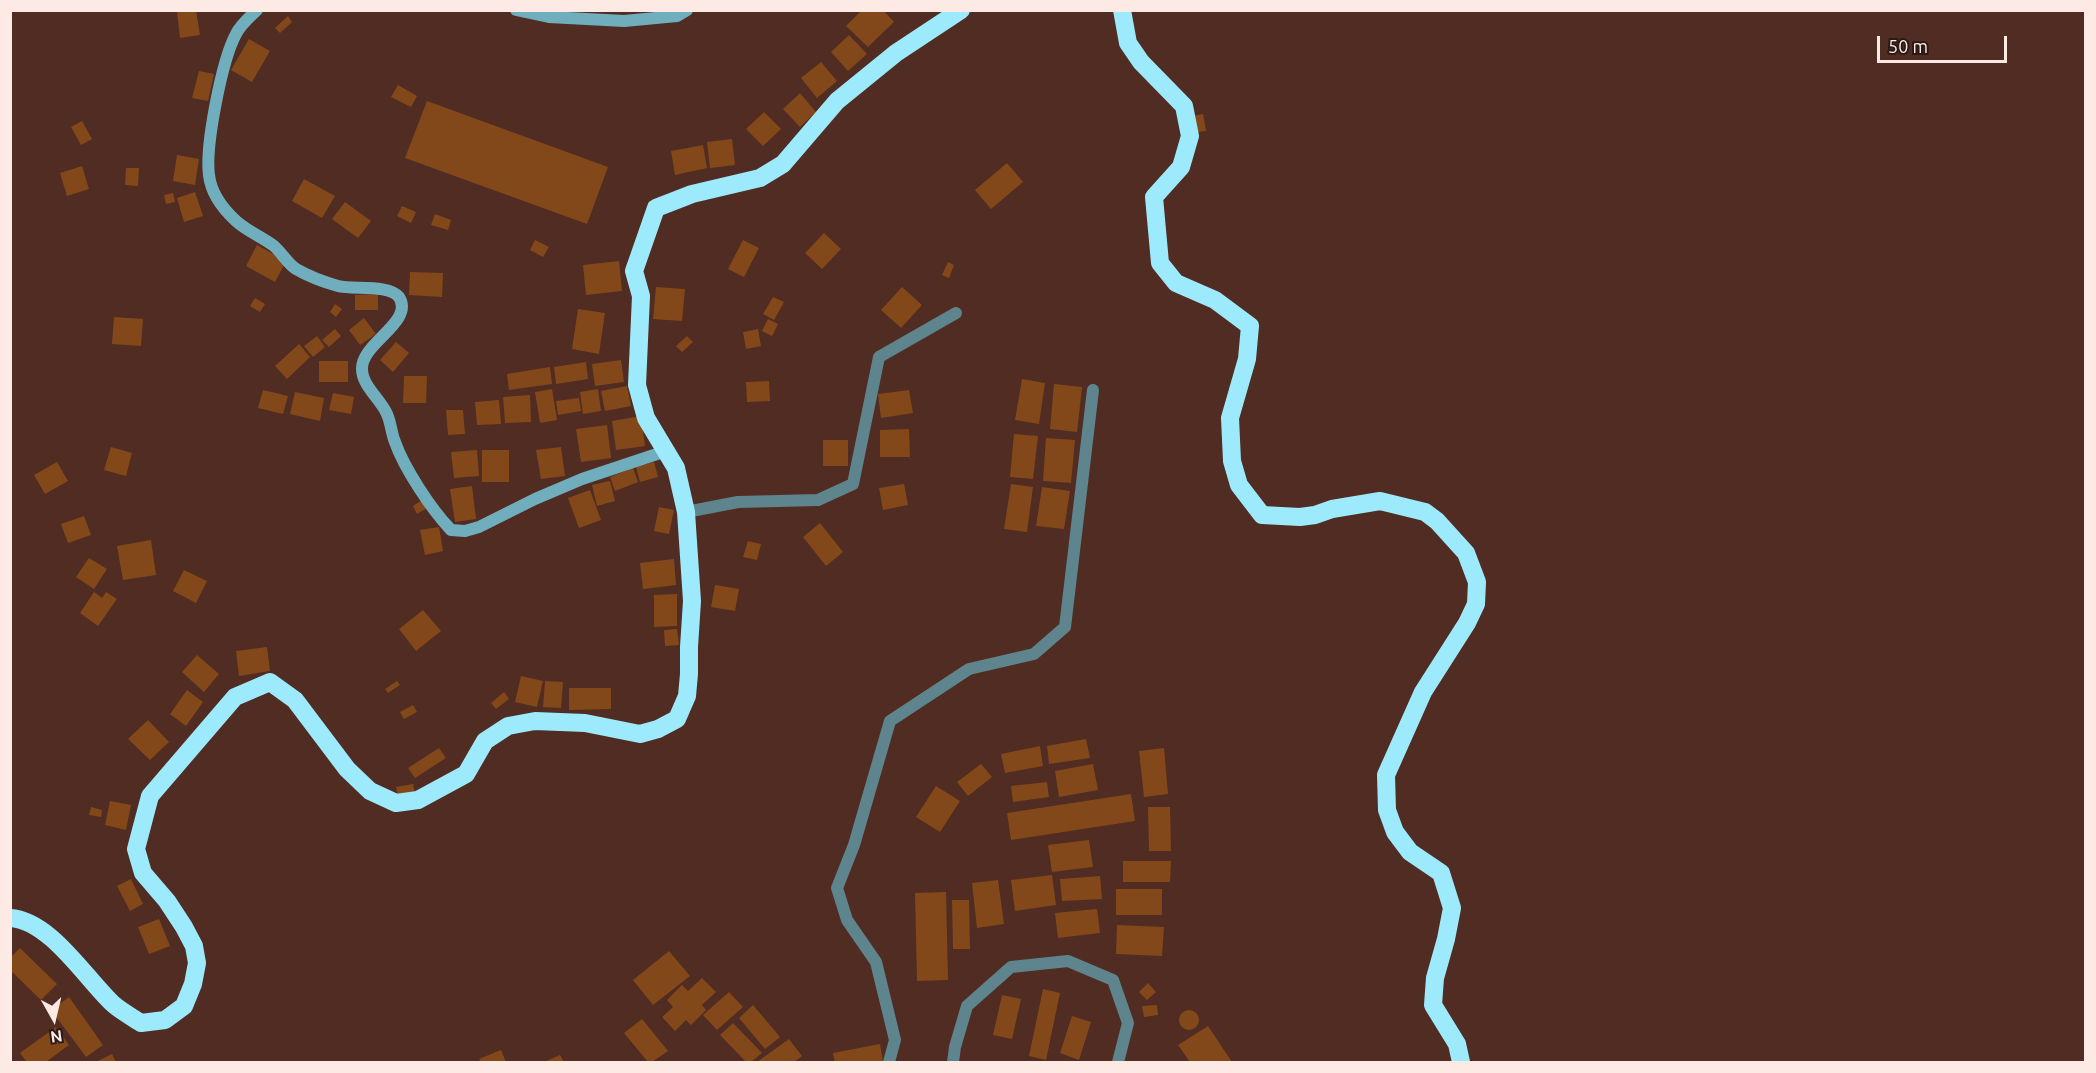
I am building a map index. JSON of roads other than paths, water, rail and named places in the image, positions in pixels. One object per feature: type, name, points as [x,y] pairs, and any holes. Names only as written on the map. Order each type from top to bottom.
[{"type":"highway","points":[[10,918],[19,918],[52,938],[115,1005],[141,1023],[165,1020],[184,1006],[193,984],[197,963],[194,946],[168,902],[143,873],[136,849],[140,828],[150,796],[235,697],[270,682],[295,700],[346,769],[370,791],[396,803],[418,800],[466,774],[485,741],[508,726],[535,721],[585,723],[640,734],[658,729],[677,719],[687,696],[692,601],[686,512],[676,468],[646,417],[637,385],[641,296],[634,271],[656,208],[693,194],[760,178],[783,164],[837,101],[896,53],[961,10]]},
{"type":"highway","points":[[1122,10],[1128,43],[1140,62],[1184,106],[1190,136],[1181,167],[1154,197],[1160,262],[1176,283],[1215,300],[1250,326],[1247,359],[1230,418],[1232,461],[1239,485],[1262,514],[1308,516],[1332,509],[1380,501],[1425,512],[1437,521],[1466,553],[1477,582],[1476,604],[1467,623],[1423,692],[1386,775],[1387,810],[1395,832],[1410,852],[1441,873],[1452,908],[1435,978],[1433,1005],[1457,1044],[1461,1062]]},
{"type":"street","points":[[257,10],[245,21],[228,51],[211,132],[208,160],[209,177],[215,196],[238,223],[275,247],[295,268],[341,286],[380,289],[392,291],[398,295],[401,312],[394,325],[365,354],[362,369],[365,381],[387,413],[395,443],[415,480],[442,521],[451,530],[465,531],[479,527],[582,479],[666,452]]},
{"type":"street","points":[[516,10],[549,17],[624,21],[677,16],[687,10]]},
{"type":"street","points":[[686,512],[738,502],[818,500],[853,484],[879,357],[956,313]]},
{"type":"street","points":[[889,1062],[895,1040],[876,962],[847,920],[837,888],[854,845],[890,721],[969,669],[1034,654],[1065,627],[1093,390]]},
{"type":"street","points":[[953,1062],[967,1006],[1011,967],[1068,961],[1113,980],[1128,1023],[1118,1062]]}]
